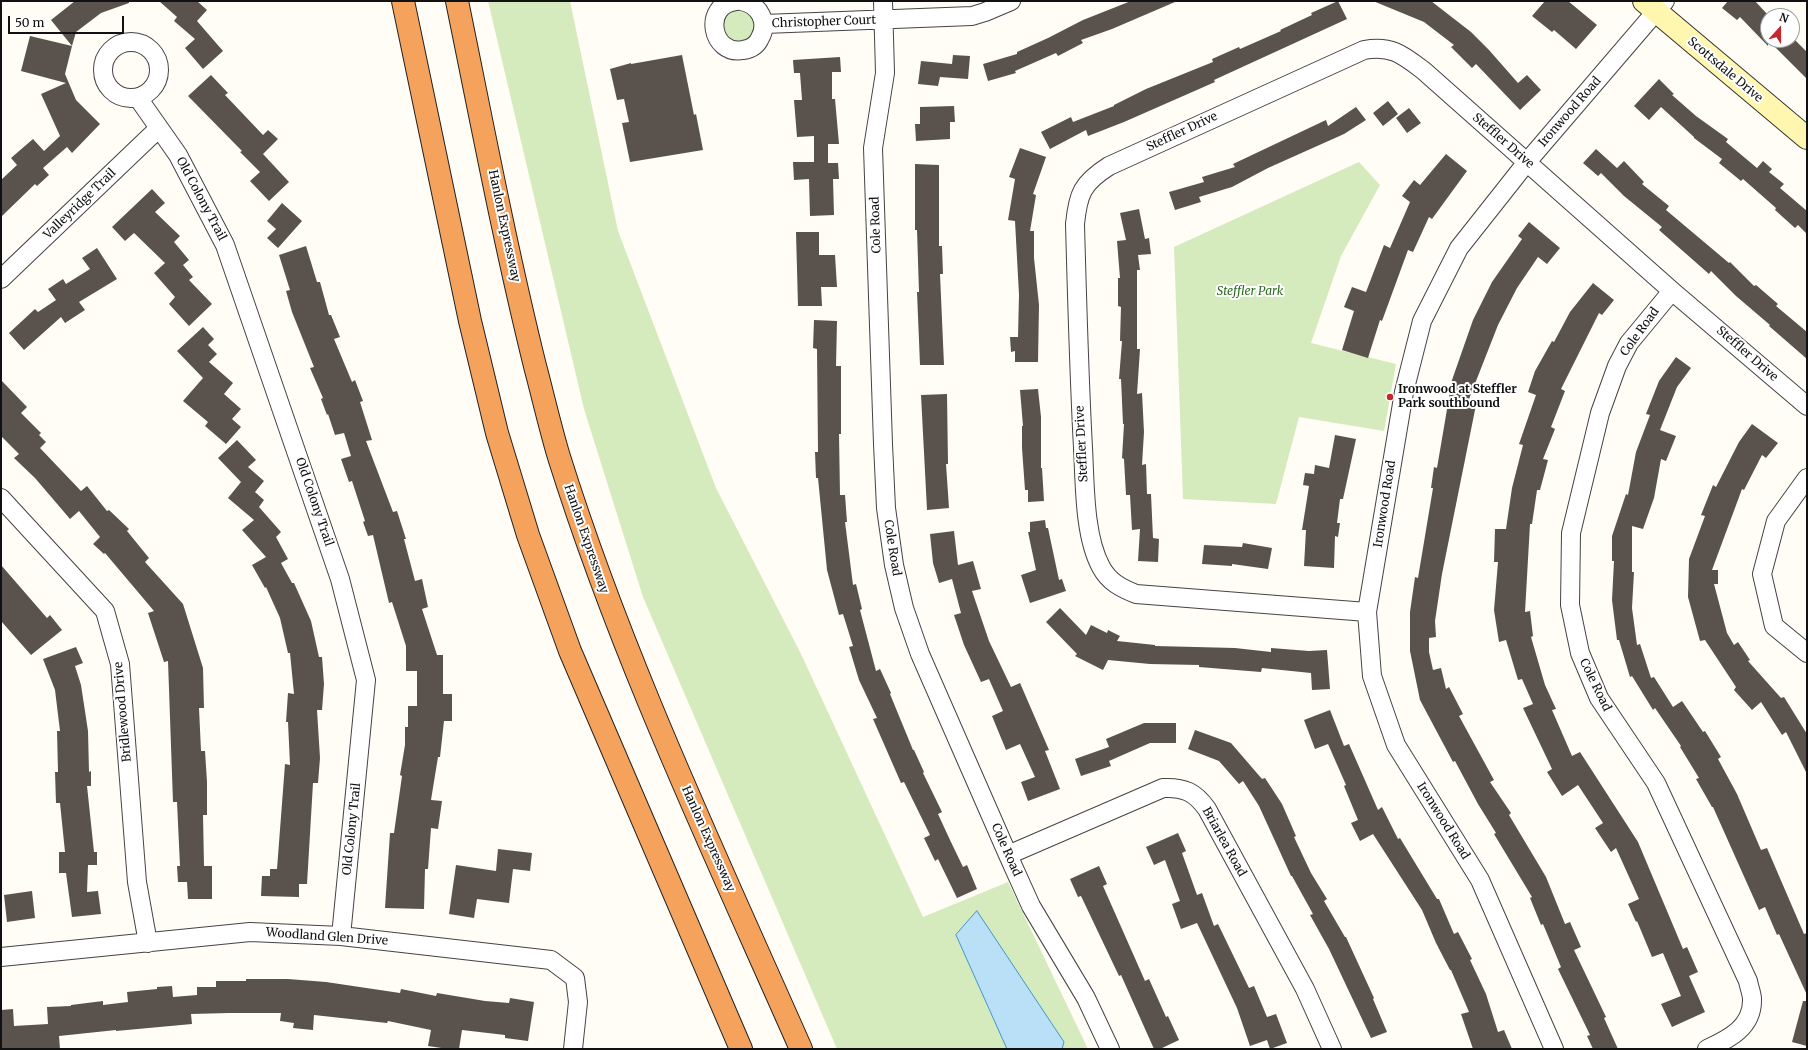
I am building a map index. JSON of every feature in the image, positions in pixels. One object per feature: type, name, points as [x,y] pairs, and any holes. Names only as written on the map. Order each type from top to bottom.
[{"type":"highway","points":[[403,1],[470,321],[497,433],[528,535],[570,651],[741,1049]]},
{"type":"highway","name":"Hanlon Expressway","points":[[457,1],[520,308],[558,453],[576,511],[607,599],[668,751],[801,1049]]},
{"type":"street","points":[[736,1],[722,7],[714,20],[715,35],[725,47],[740,51],[754,45],[760,40],[764,24],[759,11],[754,5],[741,1]]},
{"type":"street","name":"Cole Road","points":[[884,1],[885,73],[873,148],[882,444],[886,508],[894,565],[904,608],[918,648],[1008,855],[1032,906],[1086,998],[1110,1049]]},
{"type":"street","name":"Christopher Court","points":[[764,24],[972,16],[1011,1]]},
{"type":"street","name":"Scottsdale Drive","points":[[1655,5],[1807,138]]},
{"type":"street","name":"Ironwood Road","points":[[1554,1049],[1480,880],[1396,745],[1372,676],[1367,612],[1404,392],[1422,321],[1459,248],[1655,5]]},
{"type":"street","name":"Steffler Drive","points":[[1367,612],[1136,594],[1112,583],[1106,575],[1095,552],[1086,503],[1079,383],[1075,224],[1077,202],[1087,183],[1096,174],[1109,166],[1348,56],[1364,50],[1378,48],[1395,51],[1424,71],[1547,178],[1672,291],[1807,406]]},
{"type":"street","name":"Old Colony Trail","points":[[138,98],[178,155],[225,245],[340,579],[366,680],[341,936]]},
{"type":"street","name":"Valleyridge Trail","points":[[1,279],[158,128]]},
{"type":"street","name":"Cole Road","points":[[1672,291],[1628,344],[1607,390],[1593,437],[1570,533],[1570,605],[1580,653],[1588,676],[1612,720],[1641,759],[1656,783],[1748,981],[1752,999],[1751,1013],[1744,1026],[1732,1036],[1707,1049]]},
{"type":"street","points":[[1807,478],[1776,521],[1762,574],[1774,626],[1807,653]]},
{"type":"street","name":"Bridlewood Drive","points":[[1,498],[105,611],[120,664],[137,882],[148,943]]},
{"type":"street","name":"Briarlea Road","points":[[1008,855],[1163,788],[1177,788],[1200,798],[1305,989],[1332,1049]]},
{"type":"street","name":"Woodland Glen Drive","points":[[1,957],[250,932],[341,936],[551,960],[575,978],[578,1002],[573,1049]]},
{"type":"green space","points":[[488,1],[570,1],[618,231],[716,488],[801,654],[923,917],[1008,882],[1088,1049],[837,1049],[643,597],[584,409]]},
{"type":"green space","points":[[736,10],[742,10],[752,17],[755,26],[754,32],[748,39],[742,42],[736,42],[726,35],[723,29],[723,23],[730,13]]},
{"type":"green space","name":"Steffler Park","points":[[1359,162],[1380,185],[1341,256],[1311,343],[1396,364],[1384,431],[1299,417],[1276,504],[1183,499],[1174,247]]},
{"type":"water","points":[[977,911],[1064,1042],[1062,1049],[1007,1049],[956,935]]},
{"type":"building","points":[[75,1],[129,1],[129,3],[101,13],[76,32],[72,46],[51,20]]},
{"type":"building","points":[[159,1],[197,1],[207,10],[197,21],[223,51],[203,69],[185,48],[195,39],[174,21],[177,17]]},
{"type":"building","points":[[1131,1],[1175,2],[1112,29],[1081,40],[1083,43],[1058,56],[1056,53],[1015,71],[1016,73],[988,81],[983,64],[1017,54],[1017,52],[1083,20]]},
{"type":"building","points":[[1338,1],[1347,19],[1214,80],[1215,82],[1124,122],[1088,136],[1086,130],[1050,149],[1041,132],[1071,117],[1073,122],[1114,106],[1146,89],[1213,62],[1212,59],[1239,47],[1240,49],[1281,31],[1280,30],[1312,15],[1311,13]]},
{"type":"building","points":[[1373,1],[1431,1],[1471,32],[1518,83],[1527,75],[1541,90],[1520,110],[1476,64],[1472,68],[1451,47],[1454,45],[1424,22]]},
{"type":"building","points":[[1545,1],[1568,1],[1597,25],[1576,49],[1554,30],[1552,32],[1532,16]]},
{"type":"building","points":[[1728,1],[1755,1],[1762,8],[1760,8],[1760,38],[1740,17],[1737,20],[1722,8]]},
{"type":"building","points":[[30,36],[72,46],[65,74],[76,100],[100,124],[72,153],[67,147],[43,168],[49,175],[37,186],[35,184],[1,217],[1,180],[17,165],[11,158],[33,139],[44,151],[60,136],[41,94],[66,83],[21,71]]},
{"type":"building","points":[[1800,45],[1807,52],[1807,79],[1776,48],[1800,48]]},
{"type":"building","points":[[682,55],[694,115],[696,114],[703,150],[630,162],[622,123],[629,122],[624,99],[617,100],[610,69],[631,63]]},
{"type":"building","points":[[953,55],[970,56],[968,79],[940,77],[938,86],[918,84],[921,61],[952,64]]},
{"type":"building","points":[[840,57],[841,72],[832,72],[832,99],[835,99],[839,144],[828,144],[828,163],[838,163],[839,179],[833,179],[834,215],[810,216],[809,179],[794,180],[793,162],[814,162],[814,136],[797,137],[794,100],[802,100],[800,73],[794,73],[793,60]]},
{"type":"building","points":[[211,75],[228,93],[225,95],[263,135],[268,130],[278,139],[263,154],[289,182],[269,201],[250,181],[260,172],[240,152],[242,151],[188,96]]},
{"type":"building","points":[[1659,79],[1674,94],[1672,95],[1696,116],[1728,139],[1726,142],[1757,168],[1763,161],[1772,169],[1769,172],[1784,184],[1780,188],[1807,211],[1807,234],[1798,225],[1795,228],[1775,210],[1776,208],[1743,179],[1741,181],[1719,163],[1722,159],[1694,138],[1661,107],[1649,120],[1634,106]]},
{"type":"building","points":[[1388,101],[1398,114],[1383,126],[1373,113]]},
{"type":"building","points":[[954,106],[955,122],[950,122],[950,139],[916,141],[915,124],[920,124],[920,107]]},
{"type":"building","points":[[1356,107],[1366,120],[1344,134],[1268,168],[1232,187],[1199,197],[1201,202],[1175,210],[1169,192],[1204,182],[1202,177],[1235,167],[1233,164],[1326,120],[1328,126]]},
{"type":"building","points":[[1409,108],[1421,123],[1407,133],[1396,118]]},
{"type":"building","points":[[1020,148],[1046,157],[1033,194],[1036,195],[1030,231],[1034,231],[1034,258],[1039,305],[1038,362],[1015,362],[1015,351],[1011,352],[1010,337],[1018,337],[1019,295],[1015,221],[1008,220],[1015,179],[1009,177]]},
{"type":"building","points":[[1596,149],[1617,168],[1624,161],[1644,182],[1642,184],[1669,206],[1666,210],[1729,263],[1730,262],[1754,286],[1756,285],[1778,304],[1776,306],[1807,332],[1807,359],[1736,296],[1711,271],[1709,274],[1659,230],[1662,227],[1624,196],[1601,173],[1598,176],[1583,163]]},
{"type":"building","points":[[1446,154],[1467,171],[1432,219],[1429,217],[1413,252],[1408,250],[1382,321],[1380,320],[1368,358],[1342,350],[1354,311],[1344,307],[1352,287],[1366,292],[1384,245],[1390,248],[1410,202],[1402,196],[1414,180],[1420,185]]},
{"type":"building","points":[[915,164],[939,165],[939,246],[942,246],[943,274],[940,274],[944,365],[920,365],[917,292],[919,292],[917,230],[915,230]]},
{"type":"building","points":[[152,189],[165,203],[155,212],[180,236],[174,242],[189,260],[183,265],[193,277],[189,280],[212,304],[189,326],[169,304],[175,297],[154,273],[165,263],[134,233],[125,241],[112,227]]},
{"type":"building","points":[[282,203],[302,221],[278,248],[267,238],[276,229],[267,221]]},
{"type":"building","points":[[1139,209],[1145,239],[1149,238],[1151,254],[1138,255],[1140,270],[1137,270],[1137,349],[1140,349],[1137,394],[1142,393],[1144,432],[1142,465],[1146,464],[1147,494],[1151,494],[1153,538],[1159,539],[1158,562],[1138,561],[1140,529],[1132,530],[1130,495],[1126,495],[1124,459],[1122,458],[1124,424],[1121,379],[1119,379],[1122,341],[1120,341],[1121,307],[1118,306],[1118,278],[1120,278],[1117,241],[1126,240],[1120,213]]},
{"type":"building","points":[[1529,222],[1560,248],[1547,264],[1538,257],[1517,288],[1498,325],[1469,399],[1477,400],[1442,574],[1435,621],[1436,637],[1429,638],[1429,652],[1433,670],[1441,668],[1446,689],[1449,687],[1463,714],[1459,716],[1494,780],[1490,782],[1511,813],[1509,815],[1546,877],[1565,924],[1570,922],[1581,947],[1574,950],[1606,1017],[1604,1018],[1618,1049],[1593,1049],[1587,1036],[1590,1035],[1558,969],[1561,967],[1543,924],[1541,925],[1530,898],[1532,897],[1494,834],[1496,833],[1478,804],[1455,761],[1453,762],[1420,700],[1410,651],[1410,612],[1415,577],[1418,578],[1433,488],[1431,488],[1434,467],[1437,468],[1452,380],[1473,320],[1492,282],[1522,239],[1518,236]]},
{"type":"building","points":[[796,232],[819,232],[819,255],[835,255],[837,287],[821,287],[822,306],[798,306]]},
{"type":"building","points":[[306,246],[317,282],[320,282],[329,315],[331,315],[340,337],[334,339],[352,382],[355,380],[363,401],[360,402],[372,440],[366,441],[393,512],[397,511],[406,539],[404,539],[415,581],[422,579],[428,607],[422,609],[437,655],[443,655],[443,694],[452,694],[452,721],[444,721],[440,757],[438,757],[431,800],[442,801],[438,829],[431,828],[428,869],[425,869],[424,909],[385,908],[390,833],[394,833],[402,776],[400,775],[405,745],[405,727],[408,727],[408,706],[417,706],[417,671],[406,671],[406,646],[392,602],[389,603],[373,535],[368,536],[363,522],[365,521],[352,481],[349,482],[341,459],[351,456],[344,433],[335,435],[321,399],[323,398],[310,368],[314,367],[292,312],[286,291],[290,290],[279,255]]},
{"type":"building","points":[[97,248],[117,279],[79,302],[85,310],[65,323],[61,317],[24,350],[9,333],[35,309],[38,312],[56,300],[48,289],[63,279],[66,284],[90,269],[82,258]]},
{"type":"building","points":[[1593,283],[1614,300],[1602,315],[1599,313],[1561,389],[1565,391],[1551,427],[1555,429],[1543,459],[1548,460],[1540,490],[1537,490],[1532,524],[1530,524],[1525,612],[1530,611],[1533,636],[1531,637],[1545,685],[1556,709],[1552,710],[1572,756],[1580,752],[1638,842],[1683,949],[1687,947],[1698,972],[1689,976],[1705,1012],[1672,1027],[1661,1004],[1681,996],[1663,953],[1652,957],[1628,904],[1639,899],[1616,848],[1611,852],[1595,828],[1603,823],[1578,785],[1562,796],[1547,772],[1552,769],[1523,708],[1533,704],[1522,679],[1518,680],[1506,640],[1499,642],[1494,610],[1498,562],[1494,562],[1495,529],[1506,529],[1512,488],[1523,445],[1519,444],[1536,395],[1528,392],[1535,371],[1552,341],[1554,342],[1570,312]]},
{"type":"building","points":[[814,320],[837,321],[836,366],[841,366],[841,434],[839,434],[840,495],[845,495],[847,522],[845,522],[853,585],[856,584],[862,609],[860,610],[876,671],[880,669],[913,750],[942,812],[938,814],[963,867],[967,865],[977,889],[957,898],[938,859],[935,861],[924,838],[930,835],[904,782],[901,783],[873,719],[877,718],[859,680],[849,647],[853,646],[843,614],[839,615],[827,570],[818,478],[816,478],[815,452],[818,452],[817,349],[813,348]]},
{"type":"building","points":[[203,327],[214,339],[208,345],[217,354],[209,362],[233,383],[224,394],[241,409],[232,419],[241,427],[226,444],[205,426],[208,422],[183,401],[203,378],[177,351]]},
{"type":"building","points":[[1676,357],[1691,368],[1677,387],[1660,430],[1676,436],[1666,461],[1661,459],[1654,498],[1643,529],[1632,526],[1632,572],[1634,572],[1632,608],[1637,645],[1640,644],[1651,678],[1654,677],[1673,707],[1682,701],[1703,732],[1705,731],[1721,757],[1718,759],[1737,794],[1761,850],[1767,848],[1804,934],[1807,933],[1807,995],[1779,934],[1777,935],[1765,907],[1759,910],[1713,807],[1696,779],[1699,778],[1680,747],[1681,746],[1655,708],[1653,710],[1632,676],[1630,677],[1619,640],[1617,640],[1612,600],[1614,561],[1612,561],[1612,536],[1626,494],[1628,495],[1636,452],[1650,415],[1646,414],[1659,381]]},
{"type":"building","points":[[1,380],[27,407],[21,413],[41,433],[39,435],[46,442],[40,448],[81,491],[87,486],[107,511],[109,510],[129,529],[127,531],[149,558],[145,562],[183,604],[203,668],[204,708],[199,708],[201,751],[205,751],[207,782],[207,815],[203,815],[204,866],[212,866],[212,899],[188,899],[187,882],[178,882],[177,866],[180,866],[177,802],[173,802],[168,661],[164,662],[148,613],[154,611],[105,553],[104,554],[93,544],[100,537],[79,511],[70,519],[35,478],[14,458],[19,454],[1,436]]},
{"type":"building","points":[[1038,389],[1041,417],[1041,468],[1044,501],[1028,502],[1028,490],[1025,490],[1022,448],[1023,426],[1020,390]]},
{"type":"building","points":[[947,394],[948,464],[946,464],[949,508],[927,510],[921,395]]},
{"type":"building","points":[[1752,424],[1778,443],[1766,458],[1762,455],[1744,490],[1742,489],[1712,570],[1718,570],[1718,584],[1714,584],[1727,633],[1734,645],[1738,642],[1750,660],[1748,661],[1781,698],[1784,697],[1807,734],[1807,774],[1786,732],[1782,735],[1761,702],[1752,710],[1734,690],[1736,687],[1705,640],[1700,641],[1688,597],[1689,559],[1705,516],[1701,515],[1713,485],[1716,487],[1739,442]]},
{"type":"building","points":[[1335,435],[1356,439],[1343,499],[1340,499],[1337,523],[1340,523],[1338,537],[1335,536],[1334,568],[1304,566],[1306,530],[1302,530],[1309,486],[1303,485],[1305,473],[1314,474],[1315,465],[1329,468]]},
{"type":"building","points":[[237,440],[256,460],[248,467],[264,481],[255,492],[264,500],[259,507],[281,532],[276,537],[288,559],[281,563],[292,583],[294,583],[311,621],[319,657],[322,657],[324,684],[322,710],[317,710],[320,758],[318,783],[313,783],[307,884],[299,884],[299,897],[261,896],[262,876],[270,876],[270,869],[277,869],[285,764],[290,765],[288,722],[286,722],[288,693],[294,694],[290,653],[288,653],[280,618],[266,587],[265,588],[252,565],[266,557],[242,530],[254,520],[228,498],[241,482],[218,458]]},
{"type":"building","points":[[1045,520],[1059,580],[1062,579],[1066,591],[1030,603],[1021,575],[1036,570],[1028,532],[1030,532],[1030,522]]},
{"type":"building","points":[[954,531],[958,565],[973,561],[981,589],[972,591],[989,641],[1011,687],[1020,683],[1049,750],[1045,751],[1060,789],[1028,801],[1021,782],[1035,777],[1020,744],[1006,750],[992,716],[1003,711],[989,679],[981,682],[964,645],[954,615],[961,613],[952,579],[939,583],[933,563],[930,534]]},
{"type":"building","points":[[1243,543],[1272,548],[1268,569],[1232,564],[1232,566],[1202,564],[1204,545],[1242,547]]},
{"type":"building","points":[[1,565],[47,618],[50,615],[62,630],[31,655],[1,621]]},
{"type":"building","points":[[1060,608],[1086,635],[1091,625],[1107,633],[1108,630],[1120,636],[1117,641],[1155,646],[1235,648],[1271,652],[1271,648],[1309,651],[1327,650],[1330,689],[1312,690],[1311,673],[1262,668],[1261,672],[1199,667],[1199,665],[1150,664],[1108,660],[1103,670],[1075,656],[1077,654],[1046,622]]},
{"type":"building","points":[[76,647],[83,663],[75,666],[81,685],[88,731],[89,772],[91,771],[91,786],[87,786],[94,852],[97,852],[97,865],[88,865],[87,892],[98,891],[101,914],[72,917],[66,873],[59,873],[59,852],[65,852],[60,803],[56,803],[55,772],[58,772],[57,731],[60,731],[55,690],[43,659]]},
{"type":"building","points":[[1330,710],[1344,746],[1349,744],[1378,810],[1382,807],[1398,839],[1400,838],[1437,899],[1439,899],[1454,934],[1458,932],[1472,959],[1470,960],[1486,994],[1498,1032],[1504,1030],[1512,1049],[1473,1049],[1461,1014],[1469,1012],[1451,970],[1436,943],[1422,910],[1373,834],[1360,841],[1351,823],[1358,820],[1344,786],[1346,785],[1328,744],[1315,749],[1304,720]]},
{"type":"building","points":[[1144,723],[1176,723],[1176,743],[1150,743],[1109,761],[1111,766],[1081,776],[1075,759],[1109,747],[1106,739]]},
{"type":"building","points":[[1195,730],[1231,743],[1262,779],[1265,778],[1282,804],[1296,836],[1294,837],[1311,873],[1327,899],[1324,901],[1346,937],[1374,998],[1373,999],[1387,1032],[1371,1038],[1329,949],[1310,915],[1313,914],[1291,876],[1259,806],[1243,781],[1239,784],[1219,761],[1188,749]]},
{"type":"building","points":[[1178,833],[1186,851],[1182,853],[1197,895],[1202,893],[1214,926],[1218,924],[1249,988],[1254,986],[1267,1017],[1276,1014],[1287,1043],[1270,1049],[1267,1040],[1250,1046],[1237,1008],[1197,923],[1181,929],[1172,904],[1180,901],[1165,860],[1154,865],[1146,847]]},
{"type":"building","points":[[498,849],[532,853],[530,871],[513,869],[509,903],[477,899],[474,918],[449,914],[456,865],[496,871]]},
{"type":"building","points":[[1099,866],[1107,884],[1103,886],[1145,981],[1149,979],[1166,1017],[1168,1016],[1179,1040],[1160,1049],[1154,1049],[1121,975],[1119,976],[1081,896],[1078,897],[1070,879]]},
{"type":"building","points":[[32,891],[35,918],[7,922],[4,895]]},
{"type":"building","points":[[246,979],[288,979],[326,982],[400,993],[401,989],[436,996],[437,993],[485,1001],[509,1003],[510,998],[534,1002],[528,1041],[505,1038],[505,1035],[462,1030],[459,1049],[428,1046],[431,1030],[388,1021],[387,1023],[314,1015],[313,1030],[293,1028],[294,1023],[280,1021],[281,1013],[229,1013],[191,1014],[192,1024],[59,1036],[60,1049],[1,1049],[1,1010],[13,1009],[14,1026],[48,1024],[47,1007],[71,1006],[103,1001],[103,1005],[128,1002],[127,992],[157,989],[157,987],[172,986],[173,997],[197,995],[197,987],[216,987],[216,981],[246,981]]},
{"type":"building","points":[[1803,1001],[1807,1001],[1807,1046],[1792,1042]]},
{"type":"place","name":"Ironwood at Steffler Park southbound","points":[[1390,397]]}]
